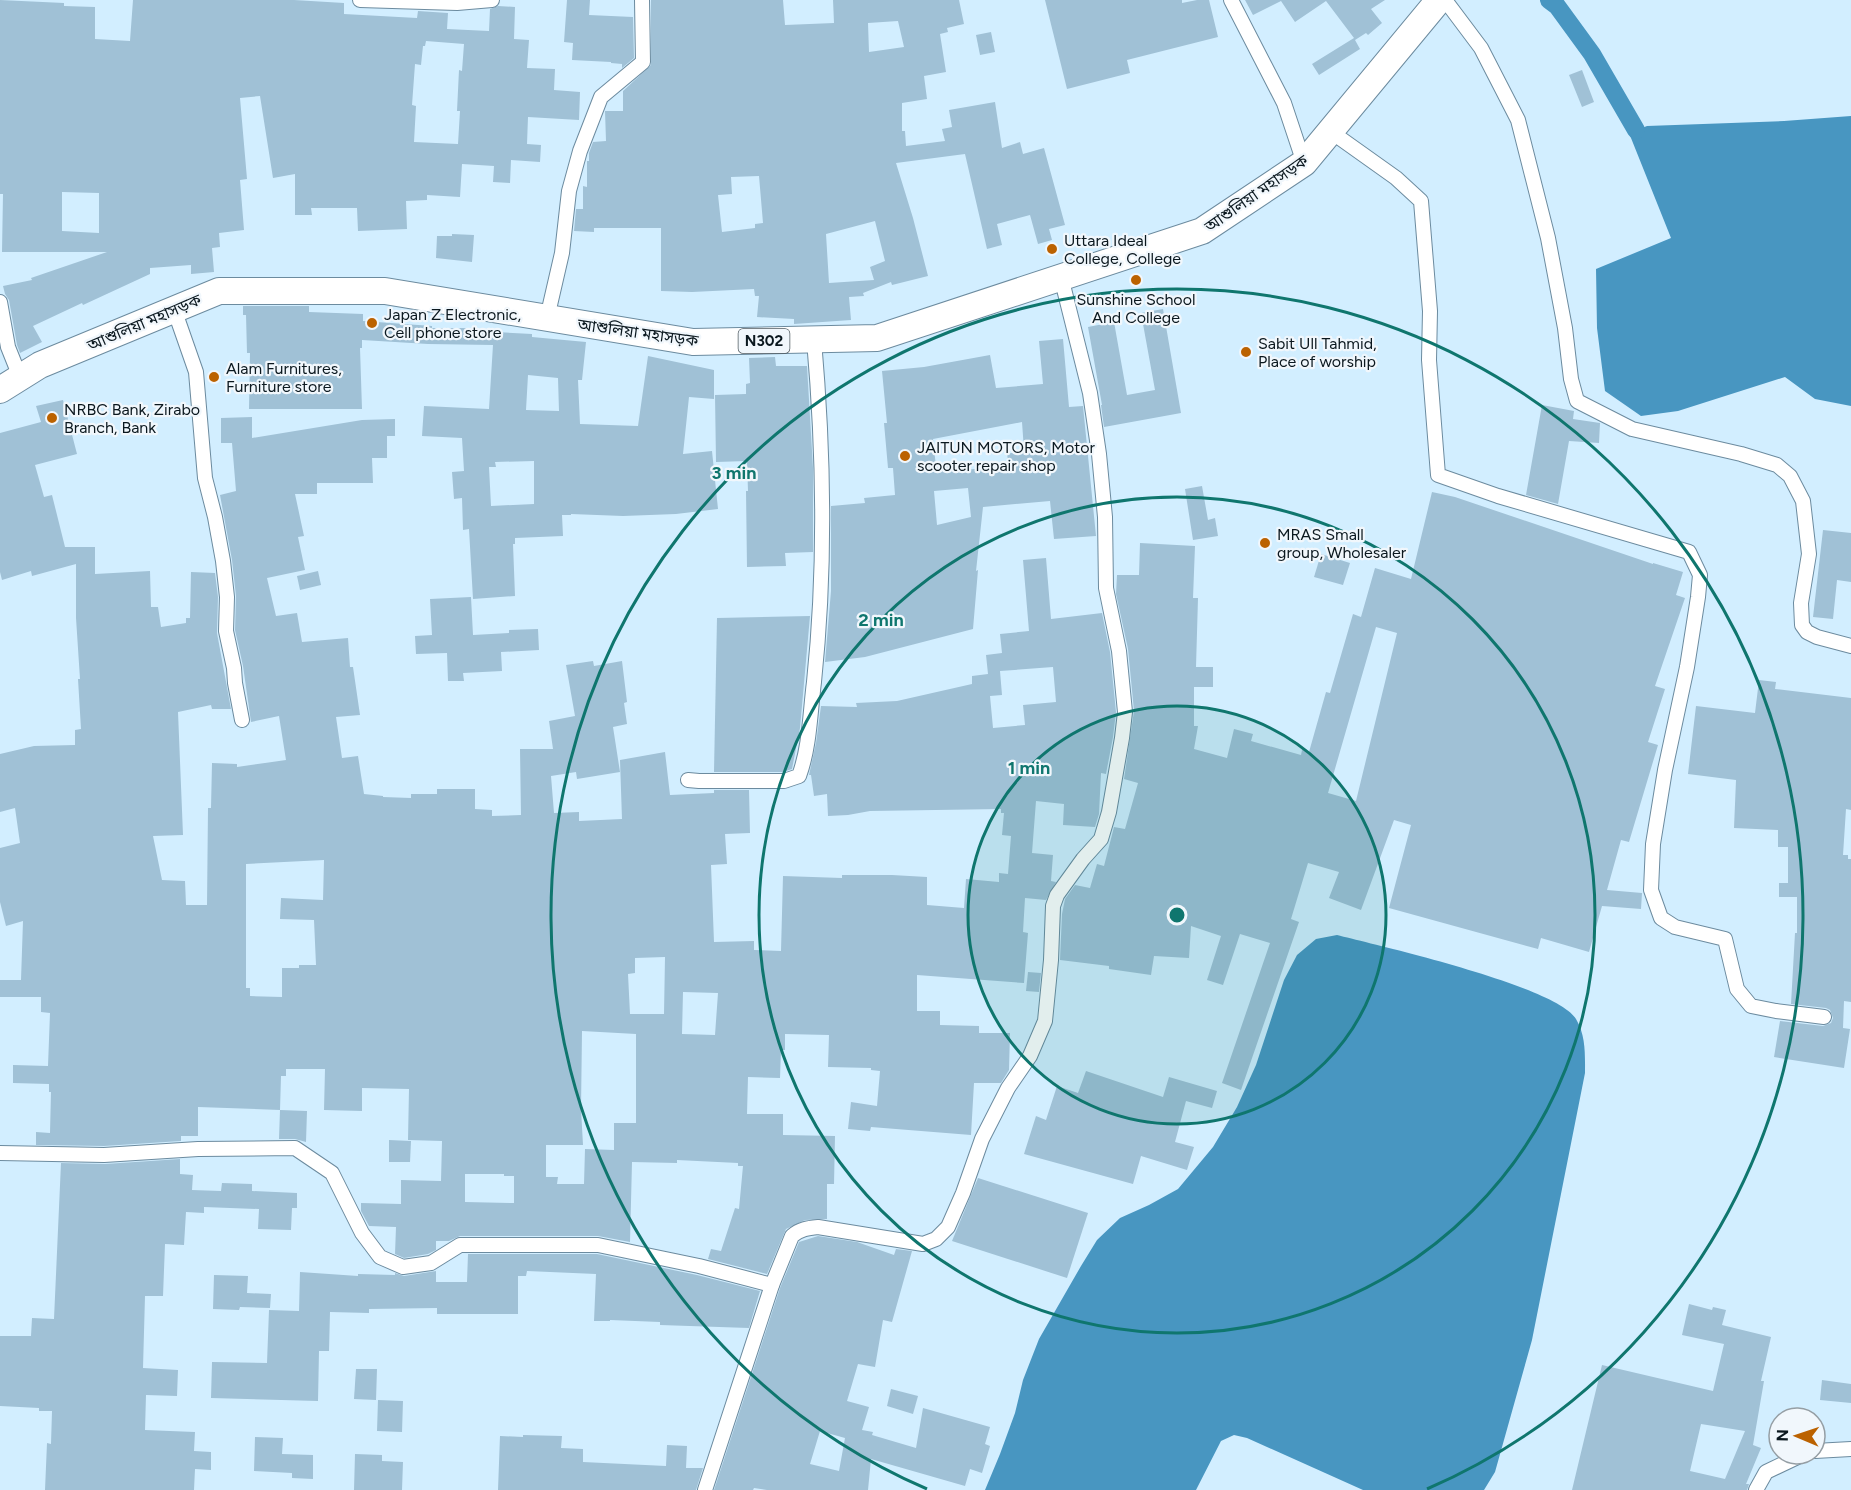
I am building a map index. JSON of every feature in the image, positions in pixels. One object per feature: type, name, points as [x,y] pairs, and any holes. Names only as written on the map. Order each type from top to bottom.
[{"type":"highway","name":"আশুলিয়া মহাসড়ক","points":[[10,384],[40,365],[219,291],[385,291],[693,342],[877,338],[1202,231],[1304,164],[1439,0]]},
{"type":"street","points":[[360,0],[457,3],[492,0]]},
{"type":"street","points":[[547,318],[562,253],[569,191],[580,151],[601,97],[642,62],[642,0]]},
{"type":"street","points":[[1231,0],[1284,103],[1304,164]]},
{"type":"street","points":[[1445,0],[1481,48],[1518,120],[1548,238],[1565,328],[1571,379],[1577,401],[1632,429],[1741,454],[1778,465],[1790,476],[1803,501],[1809,554],[1801,603],[1802,625],[1807,632],[1817,637],[1851,646]]},
{"type":"street","points":[[1330,131],[1396,178],[1421,201],[1430,311],[1430,360],[1438,475],[1498,496],[1689,552],[1700,575],[1687,667],[1665,770],[1653,844],[1651,890],[1656,908],[1661,918],[1675,927],[1725,939],[1737,989],[1751,1006],[1824,1017]]},
{"type":"street","points":[[705,1490],[772,1284],[792,1236],[806,1228],[830,1228],[922,1244],[936,1239],[948,1227],[982,1139],[1008,1088],[1030,1056],[1045,1021],[1053,906],[1057,895],[1101,839],[1108,812],[1125,712],[1119,651],[1106,588],[1105,517],[1093,413],[1061,277]]},
{"type":"street","points":[[0,302],[8,347],[10,384]]},
{"type":"street","points":[[174,309],[196,372],[205,478],[223,561],[227,597],[226,631],[242,720]]},
{"type":"street","points":[[688,780],[784,781],[799,776],[805,758],[817,648],[823,545],[821,417],[814,340]]},
{"type":"street","points":[[0,1153],[104,1155],[198,1149],[295,1148],[332,1173],[362,1233],[380,1257],[403,1267],[431,1263],[460,1245],[598,1245],[772,1284]]},
{"type":"street","points":[[1827,1450],[1851,1449]]},
{"type":"street","points":[[1756,1490],[1766,1472],[1779,1466]]},
{"type":"water","points":[[1851,116],[1851,406],[1815,399],[1785,377],[1678,411],[1641,416],[1605,391],[1597,328],[1596,269],[1671,238],[1629,133],[1647,126]]},
{"type":"water","points":[[1337,935],[1465,969],[1536,993],[1562,1006],[1576,1019],[1582,1032],[1585,1073],[1532,1340],[1495,1472],[1484,1490],[1363,1490],[1247,1438],[1234,1435],[1221,1441],[1196,1490],[985,1490],[1015,1413],[1023,1380],[1039,1339],[1097,1240],[1120,1218],[1178,1189],[1213,1147],[1237,1107],[1256,1065],[1284,980],[1297,955],[1316,939]]},
{"type":"building","points":[[0,0],[95,7],[95,39],[130,41],[133,0],[294,0],[344,3],[344,14],[417,18],[418,11],[448,13],[447,29],[489,31],[490,9],[498,6],[515,7],[514,39],[529,40],[527,68],[555,69],[554,90],[580,92],[579,120],[528,117],[527,144],[541,145],[540,162],[511,160],[510,183],[493,182],[494,166],[462,164],[460,197],[427,195],[427,200],[406,201],[407,229],[358,231],[357,208],[311,208],[312,215],[295,215],[295,174],[273,178],[260,96],[240,98],[247,179],[240,180],[244,230],[219,233],[220,247],[212,248],[214,272],[191,274],[191,265],[150,268],[150,274],[33,326],[42,342],[20,353],[9,300],[3,286],[32,280],[31,278],[107,252],[2,252],[3,194],[0,194]],"holes":[[[426,41],[464,44],[462,71],[459,70],[458,144],[414,142],[416,106],[412,105],[415,64],[421,65],[423,46]],[[62,192],[99,193],[99,233],[62,231]]]},
{"type":"building","points":[[567,0],[590,0],[589,15],[633,17],[634,58],[622,68],[622,64],[611,62],[572,60],[573,43],[564,42]]},
{"type":"building","points":[[651,0],[783,0],[785,25],[834,23],[833,0],[959,0],[964,24],[947,28],[948,32],[940,34],[946,72],[924,76],[927,99],[902,103],[902,131],[905,131],[906,146],[945,141],[942,129],[952,127],[949,110],[995,102],[1002,148],[1020,142],[1023,154],[1044,148],[1065,225],[1049,229],[1052,240],[1038,244],[1030,215],[997,224],[1002,245],[987,249],[965,154],[896,163],[928,276],[892,285],[891,282],[863,293],[864,296],[849,297],[851,320],[794,324],[794,319],[757,317],[759,296],[755,296],[754,289],[661,291],[661,228],[594,228],[594,232],[574,231],[576,209],[583,209],[583,186],[587,187],[589,153],[593,142],[606,141],[605,111],[623,111],[623,91],[651,65]],"holes":[[[898,21],[904,47],[869,52],[868,23]],[[759,176],[763,223],[755,224],[755,228],[722,232],[718,195],[732,194],[731,177]],[[875,221],[885,261],[870,267],[874,280],[829,283],[826,234]]]},
{"type":"building","points":[[1045,0],[1182,0],[1182,3],[1209,0],[1218,37],[1127,60],[1130,73],[1067,89]]},
{"type":"building","points":[[1245,0],[1385,0],[1371,9],[1382,23],[1368,35],[1366,33],[1355,40],[1360,49],[1319,75],[1312,64],[1354,38],[1326,1],[1295,22],[1281,1],[1253,15]]},
{"type":"building","points":[[991,32],[995,52],[980,55],[976,35]]},
{"type":"building","points":[[1582,70],[1594,102],[1582,107],[1569,75]]},
{"type":"building","points":[[452,234],[474,235],[472,262],[436,258],[437,236],[452,236]]},
{"type":"building","points":[[243,306],[309,306],[309,312],[363,314],[363,321],[432,326],[432,328],[476,328],[476,331],[532,334],[532,337],[586,342],[582,380],[578,380],[580,424],[638,426],[648,356],[714,370],[714,399],[689,397],[683,454],[712,451],[718,509],[676,514],[562,515],[563,536],[515,538],[515,544],[513,544],[515,596],[473,599],[469,529],[463,530],[462,498],[454,499],[452,472],[464,471],[462,438],[422,436],[424,406],[489,409],[493,345],[362,340],[362,348],[360,348],[362,409],[249,409],[250,353],[247,353],[246,315],[243,315]],"holes":[[[528,375],[558,378],[559,411],[526,410]],[[534,461],[534,504],[491,506],[489,467],[496,467],[495,462]]]},
{"type":"building","points":[[1163,309],[1181,413],[1104,427],[1088,327],[1114,322],[1127,395],[1155,390],[1141,313]]},
{"type":"building","points":[[1063,339],[1069,407],[1083,406],[1096,536],[1054,539],[1050,501],[983,507],[973,629],[865,657],[825,662],[831,591],[831,506],[865,503],[864,498],[895,495],[893,468],[888,468],[882,371],[924,367],[990,355],[996,388],[1043,384],[1039,341]],"holes":[[[1022,422],[1024,450],[1007,454],[1009,466],[963,470],[963,465],[936,467],[933,439]],[[968,488],[971,517],[937,525],[934,491]]]},
{"type":"building","points":[[775,357],[776,366],[807,366],[813,468],[813,552],[785,553],[786,566],[747,567],[747,461],[716,462],[715,395],[746,394],[746,384],[750,383],[749,358]]},
{"type":"building","points":[[63,400],[77,454],[35,465],[44,497],[52,495],[65,547],[95,547],[95,574],[150,571],[151,607],[158,607],[161,627],[186,623],[186,618],[190,618],[191,572],[215,573],[218,597],[217,633],[231,709],[212,709],[211,705],[178,712],[183,835],[153,836],[162,880],[185,881],[186,905],[207,905],[208,808],[211,808],[212,763],[237,764],[237,767],[286,760],[279,716],[251,722],[235,630],[236,596],[232,560],[220,495],[236,491],[232,443],[221,443],[221,418],[252,417],[252,438],[362,420],[395,419],[395,436],[387,436],[387,458],[372,458],[373,483],[317,483],[317,494],[295,494],[304,536],[298,537],[305,570],[267,578],[276,616],[297,613],[302,642],[348,638],[350,667],[353,667],[360,715],[336,717],[342,758],[358,756],[364,794],[411,798],[411,794],[437,794],[437,789],[475,789],[475,809],[492,810],[492,816],[521,815],[520,749],[553,749],[549,721],[575,716],[566,665],[593,661],[594,666],[622,661],[627,724],[613,727],[620,772],[577,779],[576,772],[551,776],[554,813],[579,812],[579,821],[622,819],[620,760],[665,752],[670,795],[714,793],[714,790],[749,790],[750,833],[725,834],[727,864],[711,865],[714,942],[754,941],[754,950],[781,951],[783,876],[927,877],[927,905],[964,908],[966,879],[999,882],[999,873],[1008,874],[1011,836],[1002,835],[1004,813],[1001,813],[1001,809],[870,811],[828,816],[827,794],[814,796],[811,775],[809,775],[821,706],[857,707],[856,703],[897,701],[972,684],[972,676],[988,674],[986,655],[1002,653],[1000,634],[1029,631],[1023,560],[1046,558],[1051,619],[1102,613],[1110,652],[1116,712],[1113,737],[1106,774],[1101,773],[1099,814],[1095,827],[1063,825],[1064,804],[1036,801],[1032,853],[1053,855],[1051,881],[1056,882],[1046,900],[1025,898],[1023,932],[1028,933],[1024,983],[917,975],[917,1011],[940,1011],[940,1025],[979,1026],[979,1033],[1010,1033],[1009,1070],[1001,1083],[974,1083],[971,1135],[871,1127],[870,1131],[848,1129],[851,1102],[877,1106],[880,1071],[871,1070],[871,1068],[828,1067],[829,1035],[785,1034],[785,1050],[781,1050],[780,1078],[748,1077],[747,1114],[783,1114],[783,1135],[835,1136],[834,1184],[827,1184],[827,1219],[805,1220],[786,1229],[767,1274],[708,1259],[711,1249],[721,1251],[735,1208],[739,1209],[743,1166],[738,1166],[738,1163],[677,1160],[677,1163],[632,1162],[630,1242],[598,1236],[460,1236],[449,1241],[436,1241],[436,1250],[428,1254],[404,1258],[395,1254],[396,1227],[369,1226],[361,1211],[361,1203],[401,1204],[401,1180],[441,1181],[442,1141],[408,1140],[409,1089],[362,1088],[362,1111],[324,1110],[325,1069],[286,1069],[286,1076],[281,1076],[280,1110],[198,1107],[198,1136],[181,1136],[181,1141],[104,1146],[36,1145],[36,1132],[50,1133],[51,1092],[49,1092],[49,1084],[13,1083],[13,1065],[48,1066],[50,1013],[41,1012],[41,997],[0,997],[0,980],[21,980],[23,921],[6,926],[0,902],[0,848],[20,843],[15,808],[0,812],[0,754],[34,746],[75,745],[75,730],[81,729],[76,564],[32,576],[31,571],[2,580],[0,572],[0,433],[41,422],[36,406]],"holes":[[[1053,667],[1056,702],[1023,705],[1025,725],[993,728],[990,696],[1002,695],[1000,671]],[[324,860],[323,900],[281,898],[280,919],[314,920],[316,965],[282,968],[282,997],[250,996],[250,988],[246,988],[246,864]],[[665,957],[664,1014],[630,1014],[628,974],[635,973],[635,958]],[[683,992],[718,993],[715,1035],[682,1034]],[[582,1031],[636,1034],[636,1123],[614,1123],[614,1150],[585,1149],[584,1184],[557,1184],[558,1177],[546,1177],[546,1145],[583,1145]],[[465,1174],[514,1176],[514,1203],[465,1202]]]},
{"type":"building","points":[[1542,405],[1574,411],[1573,419],[1600,423],[1599,443],[1569,441],[1558,504],[1526,495]]},
{"type":"building","points":[[1202,486],[1208,520],[1215,518],[1218,536],[1193,540],[1185,489]]},
{"type":"building","points":[[1432,492],[1455,497],[1683,572],[1676,595],[1685,598],[1655,686],[1665,689],[1648,742],[1658,745],[1629,842],[1621,840],[1607,890],[1642,893],[1641,909],[1602,906],[1589,952],[1541,938],[1538,949],[1389,908],[1411,825],[1394,820],[1361,910],[1329,898],[1339,872],[1308,863],[1291,919],[1299,922],[1241,1090],[1222,1083],[1270,943],[1240,934],[1223,985],[1207,980],[1221,936],[1191,926],[1189,958],[1154,956],[1151,975],[1109,969],[1109,966],[1060,960],[1065,899],[1075,885],[1090,888],[1097,864],[1104,866],[1114,827],[1125,829],[1138,783],[1124,779],[1134,711],[1128,649],[1116,594],[1117,575],[1139,575],[1140,543],[1195,546],[1193,598],[1198,598],[1196,667],[1213,667],[1213,687],[1194,687],[1194,726],[1198,726],[1194,749],[1227,758],[1234,729],[1253,734],[1251,741],[1301,755],[1302,750],[1309,752],[1326,692],[1330,693],[1353,614],[1361,617],[1375,568],[1411,579]],"holes":[[[1376,627],[1397,633],[1356,801],[1328,793]]]},
{"type":"building","points":[[1823,530],[1851,533],[1851,582],[1837,580],[1833,619],[1813,617]]},
{"type":"building","points":[[1321,554],[1350,563],[1343,585],[1314,577]]},
{"type":"building","points":[[318,571],[321,585],[300,590],[297,576]]},
{"type":"building","points":[[471,597],[473,635],[538,629],[539,650],[501,652],[502,671],[463,673],[464,681],[448,681],[447,653],[416,654],[415,636],[432,635],[430,599]]},
{"type":"building","points":[[810,616],[800,728],[792,769],[783,772],[714,772],[717,618]]},
{"type":"building","points":[[1759,680],[1776,682],[1775,689],[1851,698],[1851,810],[1846,809],[1843,855],[1848,855],[1848,859],[1851,859],[1851,1002],[1844,1001],[1843,1028],[1850,1029],[1844,1068],[1774,1057],[1780,1021],[1823,1026],[1831,1023],[1833,1018],[1830,1010],[1826,1008],[1791,1004],[1795,933],[1797,933],[1797,897],[1779,897],[1779,883],[1788,883],[1788,847],[1778,847],[1778,830],[1734,828],[1736,780],[1688,774],[1696,706],[1755,713]]},
{"type":"building","points":[[1028,972],[1041,973],[1039,992],[1026,991]]},
{"type":"building","points":[[1086,1071],[1163,1097],[1169,1077],[1217,1091],[1212,1108],[1186,1101],[1175,1142],[1194,1147],[1187,1170],[1141,1156],[1133,1184],[1024,1154],[1036,1116],[1046,1120],[1057,1086],[1078,1093]]},
{"type":"building","points":[[280,1110],[307,1111],[306,1142],[279,1139]]},
{"type":"building","points":[[389,1140],[411,1141],[410,1162],[389,1162]]},
{"type":"building","points":[[180,1159],[180,1174],[193,1175],[192,1190],[221,1191],[222,1183],[252,1184],[252,1191],[297,1193],[297,1208],[292,1208],[291,1230],[258,1229],[259,1209],[204,1207],[204,1213],[186,1212],[184,1245],[165,1244],[163,1296],[145,1296],[143,1368],[178,1370],[177,1396],[146,1395],[145,1430],[195,1432],[194,1451],[211,1452],[211,1470],[195,1469],[194,1490],[45,1490],[47,1443],[51,1444],[52,1411],[0,1406],[0,1336],[31,1336],[32,1318],[54,1319],[61,1163],[105,1164]]},
{"type":"building","points":[[978,1178],[1088,1213],[1067,1278],[952,1241]]},
{"type":"building","points":[[818,1236],[857,1242],[894,1255],[896,1249],[912,1251],[892,1322],[883,1320],[875,1367],[858,1364],[847,1401],[869,1407],[862,1430],[916,1448],[923,1408],[990,1427],[985,1444],[990,1446],[982,1473],[970,1469],[965,1486],[871,1459],[868,1490],[754,1488],[753,1490],[714,1490],[780,1288],[799,1242]],"holes":[[[820,1431],[845,1438],[839,1471],[810,1464]]]},
{"type":"building","points":[[468,1254],[597,1254],[760,1291],[749,1328],[660,1325],[660,1322],[594,1321],[596,1274],[527,1271],[526,1276],[518,1276],[518,1314],[437,1314],[437,1308],[369,1309],[369,1313],[330,1312],[329,1351],[319,1351],[318,1401],[211,1398],[212,1362],[267,1363],[269,1310],[299,1311],[300,1272],[358,1276],[358,1274],[395,1275],[395,1273],[404,1276],[436,1271],[436,1282],[467,1282]]},
{"type":"building","points":[[214,1275],[248,1276],[247,1293],[271,1294],[270,1308],[213,1309]]},
{"type":"building","points":[[1689,1304],[1712,1310],[1713,1307],[1726,1310],[1722,1325],[1771,1337],[1761,1381],[1764,1381],[1753,1445],[1761,1448],[1746,1484],[1749,1484],[1747,1490],[1572,1490],[1602,1365],[1713,1391],[1724,1344],[1682,1335]],"holes":[[[1701,1424],[1745,1431],[1725,1479],[1690,1471]]]},
{"type":"building","points":[[356,1369],[377,1369],[376,1400],[354,1399]]},
{"type":"building","points":[[1822,1380],[1851,1384],[1851,1403],[1820,1400]]},
{"type":"building","points":[[891,1389],[918,1396],[913,1414],[887,1406]]},
{"type":"building","points":[[378,1400],[403,1401],[402,1432],[377,1431]]},
{"type":"building","points":[[523,1435],[562,1436],[561,1448],[583,1449],[583,1462],[666,1466],[667,1445],[687,1446],[686,1468],[703,1468],[696,1490],[498,1490],[500,1436],[523,1437]]},
{"type":"building","points":[[255,1437],[283,1438],[282,1454],[313,1455],[313,1479],[292,1478],[292,1473],[254,1471]]},
{"type":"building","points":[[355,1454],[382,1455],[382,1461],[403,1462],[402,1490],[354,1490]]},
{"type":"waterway","points":[[1549,0],[1557,6],[1592,54],[1636,130]]},
{"type":"place","name":"Uttara Ideal College, College","points":[[1052,249]]},
{"type":"place","name":"Sunshine School And College","points":[[1136,280]]},
{"type":"place","name":"Japan Z Electronic, Cell phone store","points":[[372,323]]},
{"type":"place","name":"Sabit Ull Tahmid, Place of worship","points":[[1246,352]]},
{"type":"place","name":"Alam Furnitures, Furniture store","points":[[214,377]]},
{"type":"place","name":"NRBC Bank, Zirabo Branch, Bank","points":[[52,418]]},
{"type":"place","name":"JAITUN MOTORS, Motor scooter repair shop","points":[[905,456]]},
{"type":"place","name":"MRAS Small group, Wholesaler","points":[[1265,543]]}]
